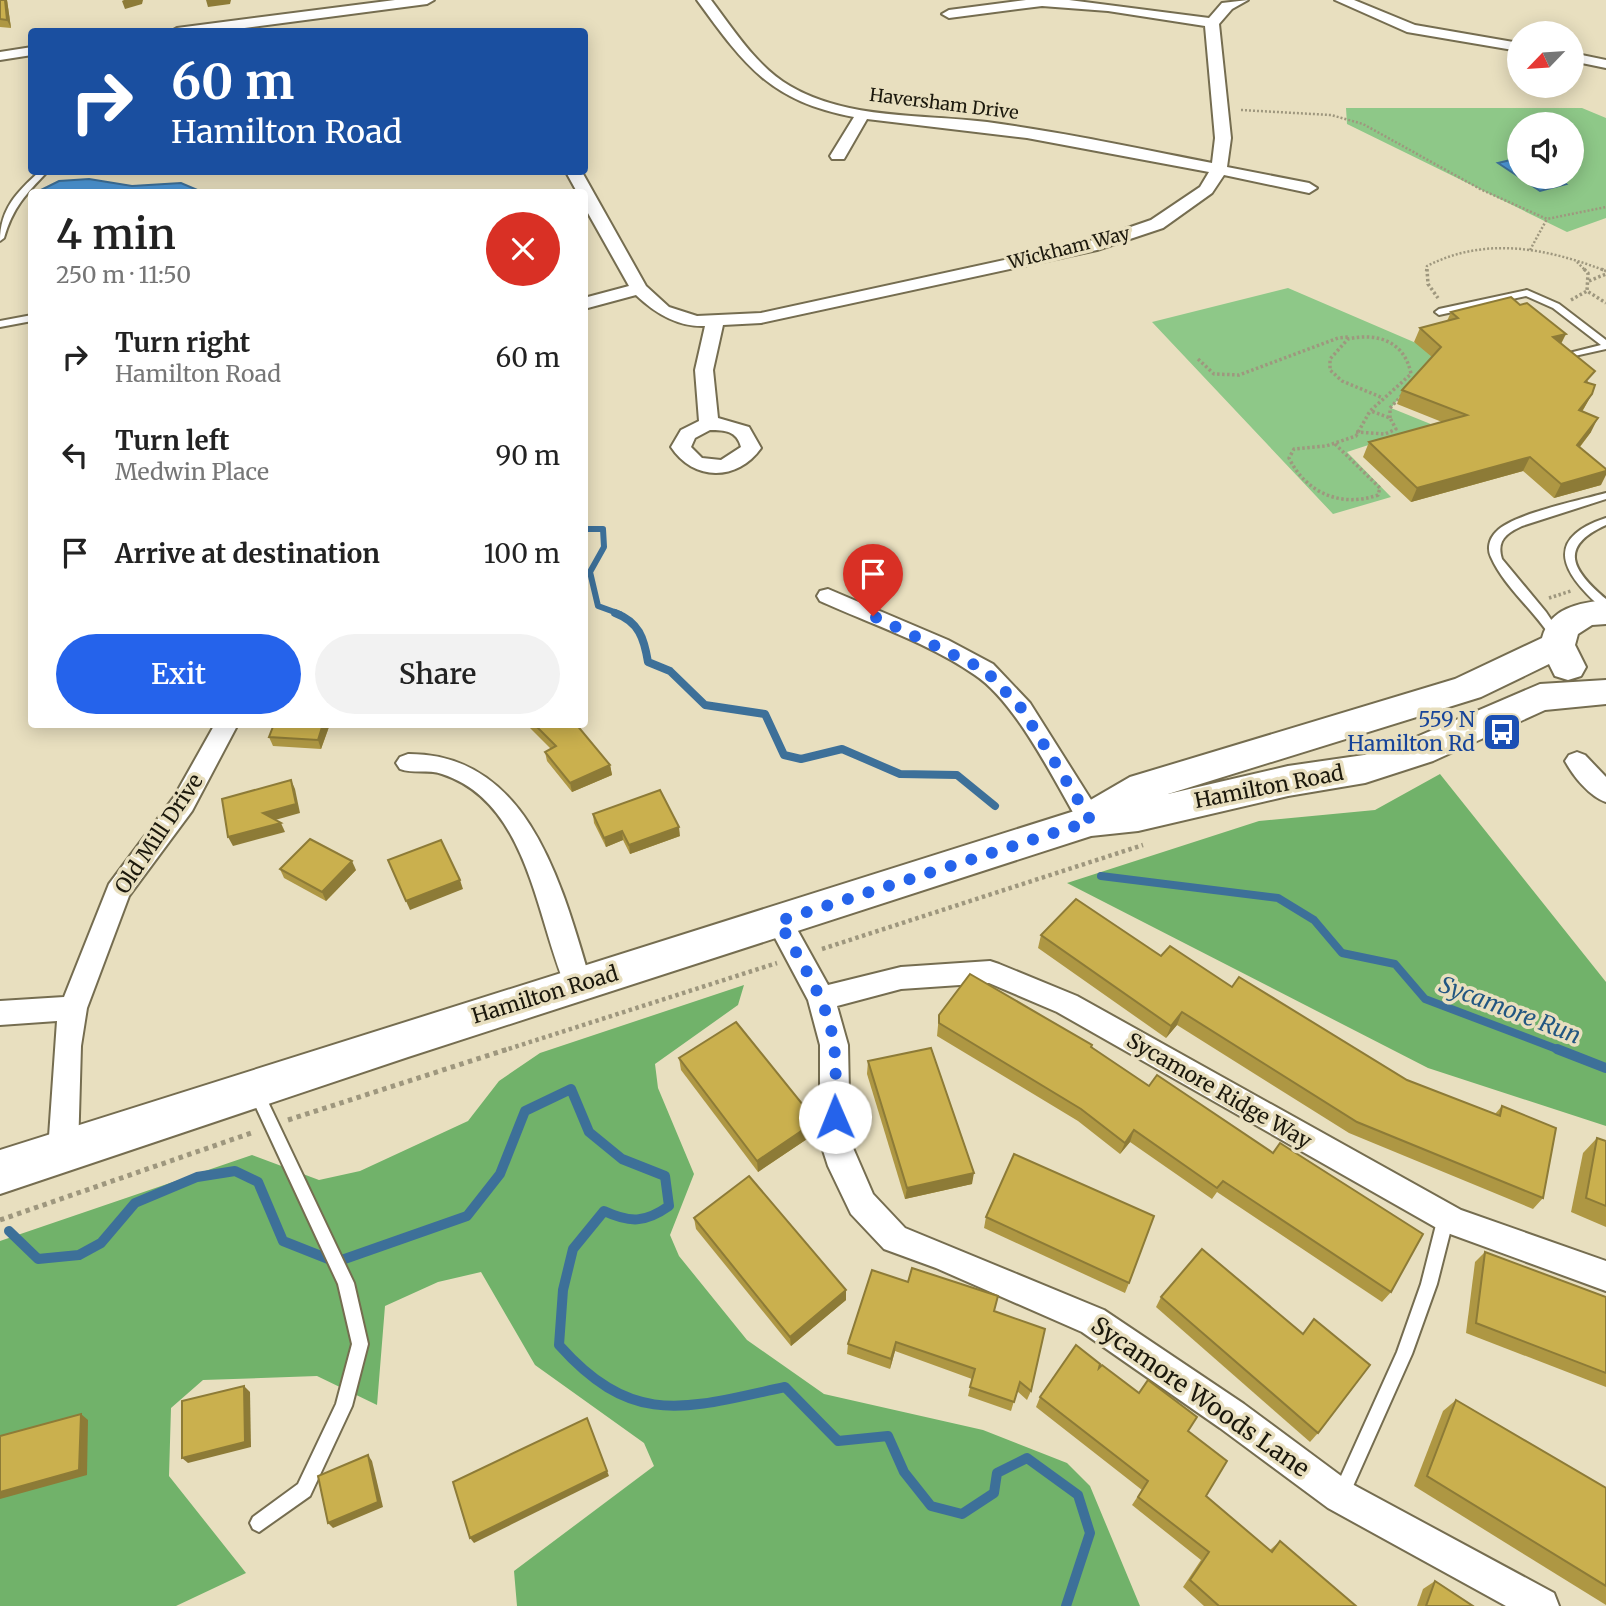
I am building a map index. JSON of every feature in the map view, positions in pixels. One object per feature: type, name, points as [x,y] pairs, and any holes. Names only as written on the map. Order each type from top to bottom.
[{"type":"main road","name":"Hamilton Road","points":[[1091,821],[1119,800],[1143,787],[1468,688],[1495,677],[1557,641],[1562,627],[1571,619],[1585,614],[1606,612]]},
{"type":"main road","points":[[1557,641],[1571,671],[1604,693]]},
{"type":"main road","name":"Hamilton Road","points":[[0,1172],[254,1087],[579,986],[1091,821],[1138,816],[1288,781],[1365,769],[1420,751],[1540,697],[1604,693]]},
{"type":"street","points":[[275,0],[278,18]]},
{"type":"street","points":[[241,28],[278,18],[427,0]]},
{"type":"street","name":"Haversham Drive","points":[[704,0],[764,73],[793,94],[829,107],[863,114],[986,127],[1310,188]]},
{"type":"street","points":[[1219,170],[1223,138],[1212,23],[1227,6],[1241,0]]},
{"type":"street","points":[[1342,0],[1412,29],[1507,45]]},
{"type":"street","points":[[949,14],[1002,5],[1055,3],[1108,7],[1212,23]]},
{"type":"street","points":[[0,57],[28,52]]},
{"type":"street","points":[[1584,59],[1606,64]]},
{"type":"street","points":[[838,156],[863,114]]},
{"type":"street","name":"Wickham Way","points":[[639,289],[663,311],[696,321],[715,323],[773,316],[1091,246],[1157,224],[1206,190],[1219,170]]},
{"type":"street","points":[[588,197],[639,289],[588,303]]},
{"type":"street","points":[[709,424],[704,370],[715,323]]},
{"type":"street","points":[[828,596],[940,646],[985,670],[1022,709],[1091,821]]},
{"type":"street","name":"Old Mill Drive","points":[[63,1151],[67,1046],[73,1008],[118,891],[183,804],[225,728]]},
{"type":"street","points":[[1577,761],[1606,793]]},
{"type":"street","points":[[408,763],[435,763],[467,775],[508,812],[523,834],[542,877],[579,986]]},
{"type":"street","name":"Sycamore Woods Lane","points":[[779,921],[821,998],[834,1045],[835,1141],[862,1204],[895,1239],[1093,1321],[1233,1416],[1340,1496],[1541,1606]]},
{"type":"street","name":"Sycamore Ridge Way","points":[[821,998],[901,978],[990,972],[1067,1004],[1446,1217],[1606,1276]]},
{"type":"street","points":[[0,1013],[73,1008]]},
{"type":"lane","points":[[0,238],[5,216],[17,195],[40,175]]},
{"type":"lane","points":[[1439,312],[1527,293],[1562,310],[1606,345]]},
{"type":"lane","points":[[0,324],[28,319]]},
{"type":"lane","points":[[1564,357],[1606,345]]},
{"type":"lane","points":[[1557,641],[1541,610],[1498,561],[1493,550],[1497,539],[1510,527],[1606,496]]},
{"type":"lane","points":[[1606,521],[1580,532],[1570,545],[1569,558],[1573,571],[1606,605]]},
{"type":"lane","points":[[254,1087],[346,1283],[360,1344],[344,1406],[304,1490],[258,1523]]},
{"type":"lane","points":[[1340,1496],[1404,1354],[1429,1284],[1446,1217]]},
{"type":"path","points":[[1220,109],[1331,115],[1363,124],[1482,190],[1546,219],[1606,207]]},
{"type":"path","points":[[1530,250],[1546,219]]},
{"type":"path","points":[[1452,309],[1431,292],[1425,278],[1427,266],[1441,257],[1463,251],[1489,248],[1530,250],[1577,261],[1606,272]]},
{"type":"path","points":[[1577,261],[1588,273],[1587,292]]},
{"type":"path","points":[[1589,281],[1606,272]]},
{"type":"path","points":[[1562,310],[1577,294],[1587,292],[1606,303]]},
{"type":"path","points":[[1353,337],[1336,350],[1328,364],[1330,370],[1342,381],[1384,398]]},
{"type":"path","points":[[1198,359],[1213,374],[1239,375],[1338,338],[1384,338],[1403,352],[1411,374],[1393,394],[1384,398],[1371,411],[1356,436],[1335,444],[1294,449],[1290,452],[1291,463],[1315,490],[1326,496],[1349,500],[1378,495],[1380,488],[1335,444]]},
{"type":"path","points":[[1356,432],[1392,432],[1396,429],[1390,418],[1390,408],[1408,388]]},
{"type":"path","points":[[1371,411],[1390,418]]},
{"type":"path","points":[[1545,600],[1574,590]]},
{"type":"green space","points":[[1346,108],[1582,108],[1606,118],[1606,218],[1567,232],[1347,124]]},
{"type":"green space","points":[[1288,288],[1437,352],[1391,408],[1443,429],[1396,436],[1347,452],[1391,497],[1333,514],[1152,322]]},
{"type":"green space","points":[[1440,774],[1606,982],[1606,1126],[1428,1068],[1067,883],[1259,821],[1375,810]]},
{"type":"green space","points":[[744,985],[738,1005],[655,1064],[658,1088],[694,1174],[670,1235],[679,1256],[747,1340],[824,1394],[983,1430],[1067,1463],[1090,1486],[1140,1606],[517,1606],[514,1571],[654,1466],[644,1443],[535,1365],[481,1272],[438,1282],[385,1306],[377,1405],[317,1376],[203,1380],[171,1408],[169,1476],[246,1573],[176,1606],[0,1606],[0,1241],[252,1155],[319,1180],[360,1171],[468,1121],[499,1081],[540,1053]]},
{"type":"water","points":[[1507,161],[1507,169],[1498,163]]},
{"type":"water","points":[[89,179],[132,186],[181,183],[195,189],[43,189],[59,181]]},
{"type":"building","points":[[0,0],[5,0],[7,20],[0,19]]},
{"type":"building","points":[[1511,297],[1520,305],[1527,303],[1566,334],[1553,337],[1595,371],[1585,382],[1595,385],[1592,394],[1579,410],[1598,418],[1577,445],[1606,471],[1561,484],[1530,457],[1417,488],[1369,442],[1467,415],[1402,390],[1441,347],[1420,328],[1458,318],[1451,312]]},
{"type":"building","points":[[272,728],[322,728],[318,740],[269,737]]},
{"type":"building","points":[[538,728],[579,728],[610,765],[570,783],[545,752],[556,746]]},
{"type":"building","points":[[291,780],[296,804],[263,813],[281,823],[228,837],[222,799]]},
{"type":"building","points":[[660,790],[679,827],[629,845],[622,831],[604,838],[593,814]]},
{"type":"building","points":[[310,839],[352,861],[322,892],[280,869]]},
{"type":"building","points":[[441,840],[460,880],[406,901],[388,860]]},
{"type":"building","points":[[1076,899],[1161,956],[1170,946],[1232,987],[1239,977],[1407,1080],[1500,1116],[1502,1106],[1556,1128],[1543,1198],[1357,1122],[1182,1012],[1171,1026],[1041,935]]},
{"type":"building","points":[[970,974],[1092,1045],[1091,1047],[1149,1086],[1157,1075],[1273,1153],[1280,1143],[1423,1234],[1391,1292],[1223,1181],[1217,1188],[1134,1130],[1125,1143],[1081,1109],[939,1023],[939,1015]]},
{"type":"building","points":[[736,1022],[816,1121],[757,1161],[679,1058]]},
{"type":"building","points":[[931,1048],[974,1173],[907,1188],[868,1061]]},
{"type":"building","points":[[1597,1138],[1606,1141],[1606,1206],[1586,1198]]},
{"type":"building","points":[[1014,1154],[1154,1216],[1129,1283],[986,1217]]},
{"type":"building","points":[[749,1176],[846,1290],[790,1337],[694,1218]]},
{"type":"building","points":[[1202,1249],[1303,1334],[1314,1319],[1370,1365],[1318,1433],[1161,1297]]},
{"type":"building","points":[[1485,1252],[1606,1297],[1606,1373],[1476,1323]]},
{"type":"building","points":[[912,1268],[998,1296],[994,1311],[1045,1329],[1031,1391],[1020,1382],[1014,1402],[970,1387],[975,1369],[896,1342],[891,1359],[848,1344],[872,1270],[908,1282]]},
{"type":"building","points":[[1076,1345],[1100,1364],[1099,1368],[1102,1365],[1139,1393],[1148,1380],[1197,1417],[1188,1431],[1227,1461],[1206,1496],[1272,1552],[1280,1541],[1356,1606],[1219,1606],[1190,1580],[1209,1552],[1138,1497],[1148,1481],[1040,1397]]},
{"type":"building","points":[[244,1386],[245,1442],[182,1458],[182,1401]]},
{"type":"building","points":[[1456,1400],[1606,1488],[1606,1586],[1427,1476]]},
{"type":"building","points":[[81,1414],[79,1470],[0,1492],[0,1436]]},
{"type":"building","points":[[587,1418],[607,1471],[470,1538],[453,1482]]},
{"type":"building","points":[[368,1455],[378,1502],[328,1523],[318,1476]]},
{"type":"building","points":[[1435,1581],[1473,1606],[1426,1606]]},
{"type":"waterway","points":[[588,529],[603,529],[604,547],[590,572],[598,606],[620,614]]},
{"type":"waterway","points":[[615,613],[635,626],[645,645],[648,662],[670,671],[705,705],[765,714],[784,755],[801,759],[842,749],[900,774],[957,775],[995,806]]},
{"type":"waterway","name":"Sycamore Run","points":[[1101,876],[1278,898],[1314,920],[1342,953],[1395,964],[1425,999],[1562,1051]]},
{"type":"waterway","name":"Sycamore Run","points":[[1557,1049],[1606,1068]]},
{"type":"waterway","points":[[9,1231],[38,1259],[79,1255],[101,1243],[135,1203],[197,1177],[235,1171],[258,1182],[283,1241],[336,1262],[467,1216],[500,1174],[525,1111],[571,1089],[589,1132],[622,1159],[665,1176],[669,1206],[652,1216],[637,1219],[622,1218],[604,1211],[573,1249],[563,1290],[559,1345],[586,1372],[612,1390],[637,1401],[690,1405],[785,1387],[838,1441],[888,1436],[904,1472],[931,1506],[962,1514],[994,1493],[997,1473],[1027,1458],[1078,1495],[1090,1533],[1066,1606]]},
{"type":"place","name":"559 N Hamilton Rd","points":[[1502,732]]},
{"type":"route","points":[[835,1117],[834,1045],[821,998],[779,921],[1091,821],[1022,709],[985,670],[873,616]]}]
